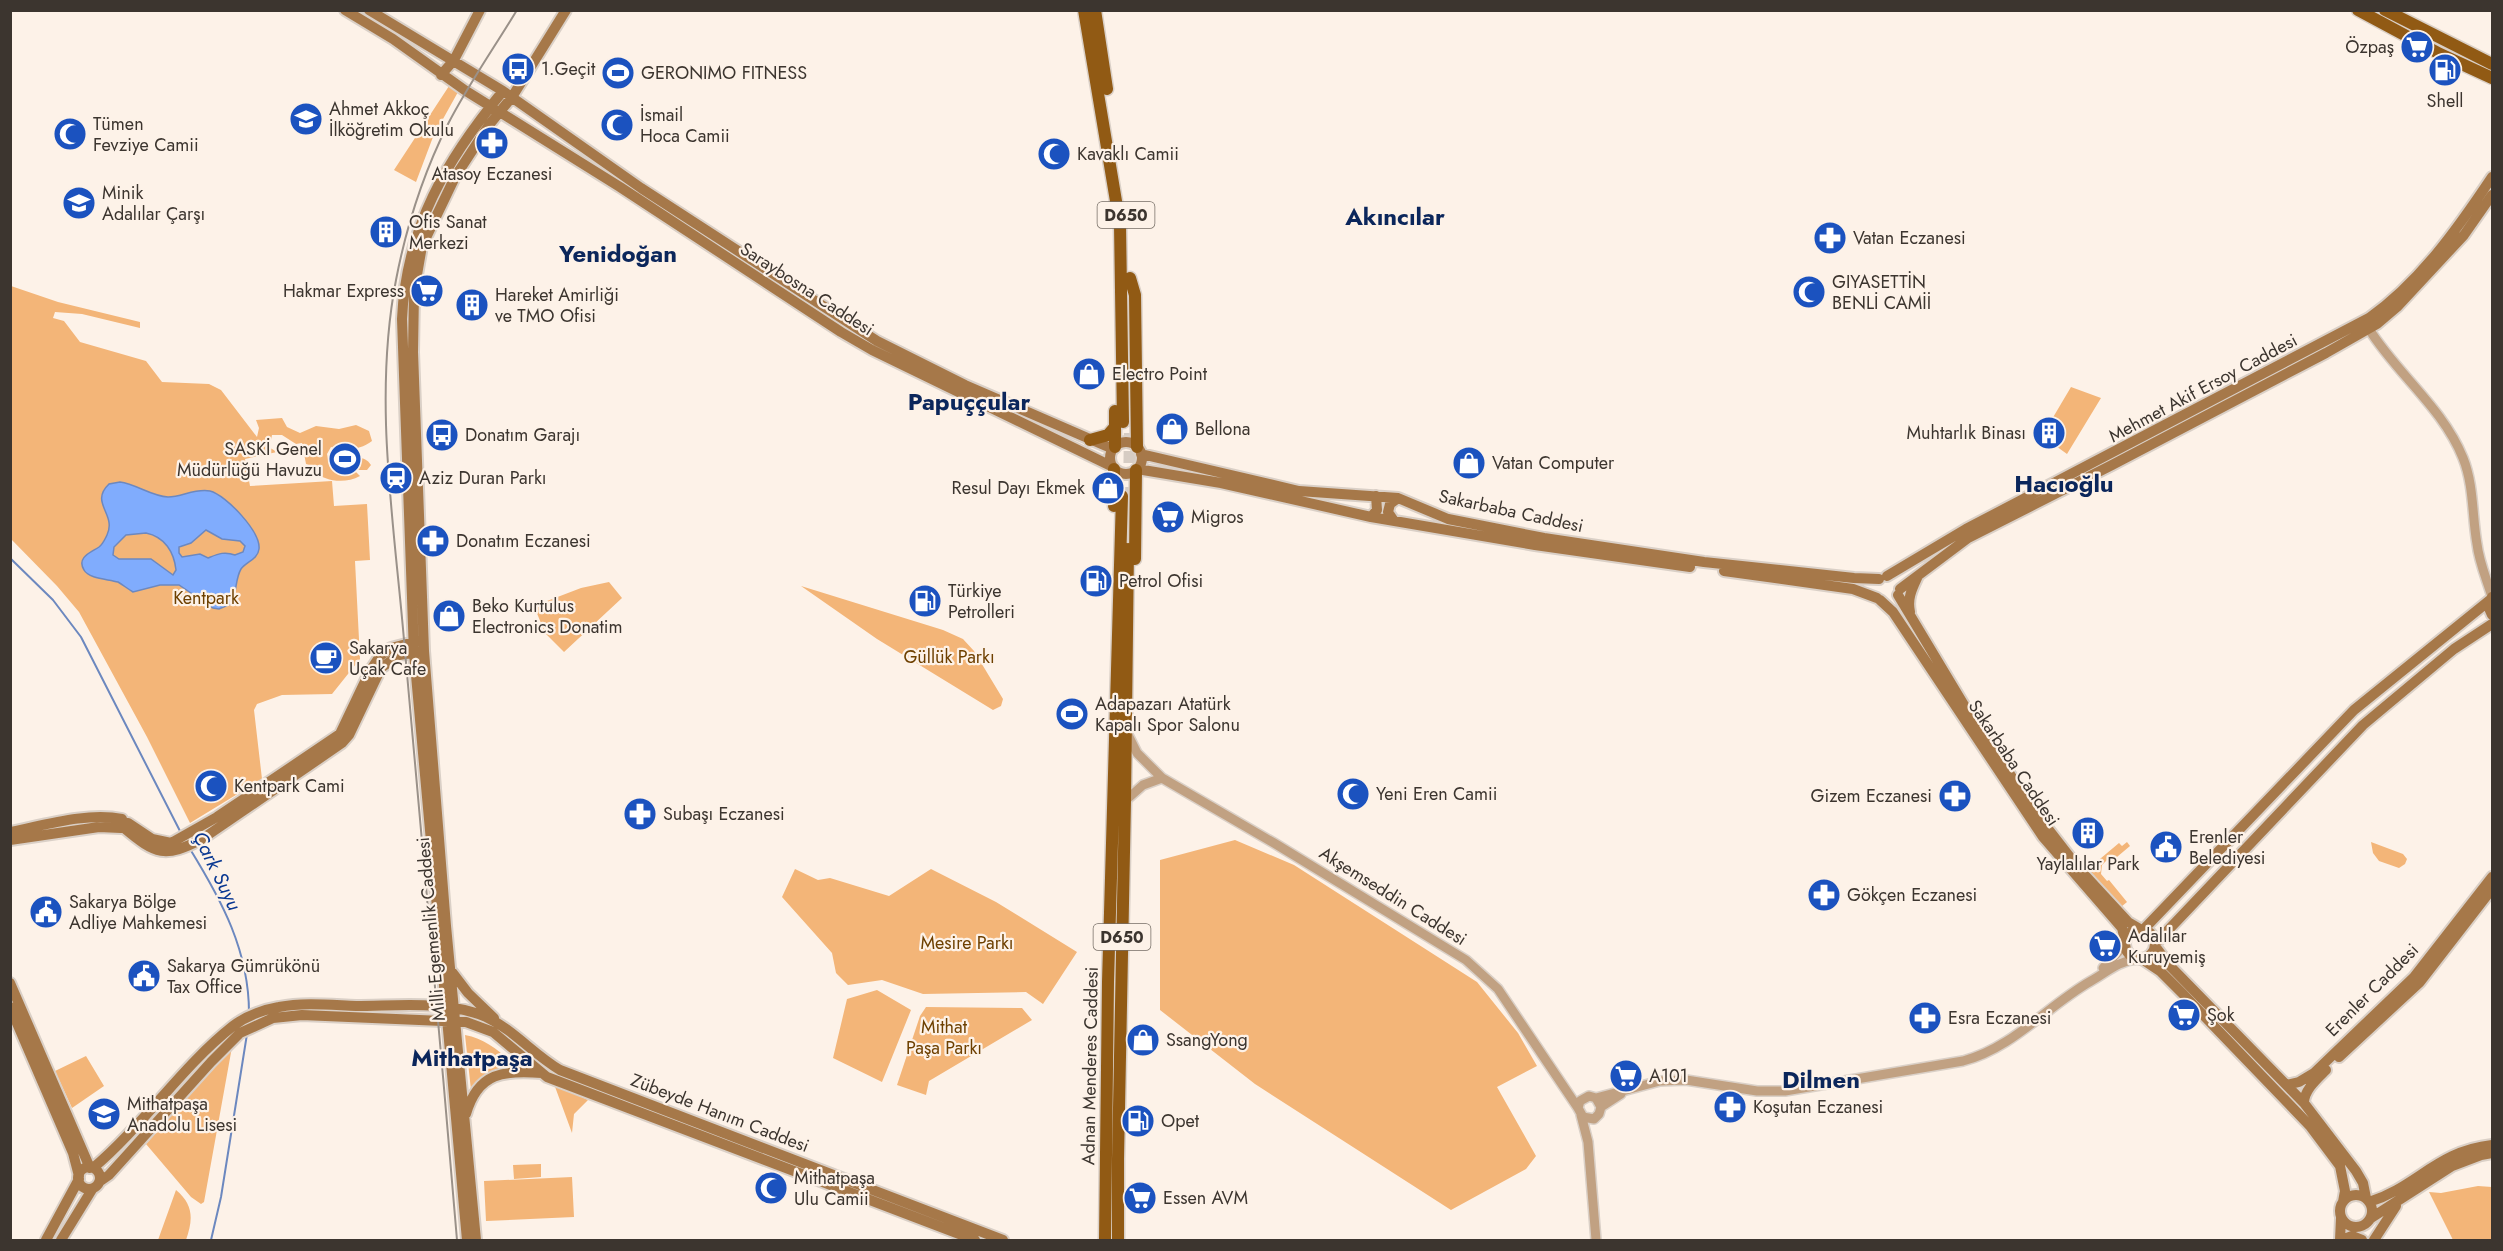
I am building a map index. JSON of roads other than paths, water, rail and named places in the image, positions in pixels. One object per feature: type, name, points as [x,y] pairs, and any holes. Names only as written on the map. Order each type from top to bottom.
[{"type":"main road","points":[[345,10],[423,60],[441,75],[454,60],[480,10]]},
{"type":"main road","points":[[369,10],[454,60]]},
{"type":"main road","points":[[508,94],[566,10]]},
{"type":"main road","points":[[1084,10],[1117,200],[1122,291],[1116,334],[1126,425],[1139,451],[1132,620],[1122,635]]},
{"type":"main road","name":"D650","points":[[1095,10],[1126,208],[1130,278],[1136,295],[1126,425]]},
{"type":"main road","points":[[2358,10],[2440,54],[2493,78]]},
{"type":"main road","points":[[2385,10],[2493,64]]},
{"type":"main road","points":[[423,60],[429,61],[432,58],[434,53],[430,46]]},
{"type":"main road","name":"Saraybosna Caddesi","points":[[454,60],[508,94],[633,183],[877,341],[964,386],[1114,448]]},
{"type":"main road","name":"Saraybosna Caddesi","points":[[441,75],[620,187],[872,350],[1113,467]]},
{"type":"main road","name":"Milli Egemenlik Caddesi","points":[[467,1240],[419,646],[402,319],[408,265],[429,206],[460,145],[508,94]]},
{"type":"main road","name":"Mehmet Akif Ersoy Caddesi","points":[[1883,578],[1966,529],[2291,361],[2369,318],[2395,300],[2464,219],[2493,177]]},
{"type":"main road","name":"Mehmet Akif Ersoy Caddesi","points":[[1899,592],[1921,572],[1968,538],[2122,460],[2369,329],[2397,307],[2449,252],[2493,195]]},
{"type":"main road","points":[[1090,440],[1108,435],[1126,425]]},
{"type":"main road","points":[[1126,425],[1110,457],[1113,467],[1123,474],[1137,470]]},
{"type":"main road","points":[[1114,448],[1126,443],[1139,451]]},
{"type":"main road","name":"Sakarbaba Caddesi","points":[[1139,451],[1299,491],[1398,498],[1448,519],[1544,538],[1704,562],[1883,578]]},
{"type":"main road","name":"Adnan Menderes Caddesi","points":[[1105,1240],[1108,982],[1122,635],[1122,494],[1113,467]]},
{"type":"main road","name":"Sakarbaba Caddesi","points":[[1137,470],[1171,474],[1371,517],[1546,547],[1853,589],[1878,599],[1893,612],[2043,837],[2122,928],[2125,943]]},
{"type":"main road","points":[[1136,487],[1150,476],[1171,474]]},
{"type":"main road","points":[[1122,494],[1117,483],[1124,480],[1132,482],[1136,487]]},
{"type":"main road","points":[[1371,517],[1377,510],[1376,496]]},
{"type":"main road","points":[[1394,521],[1388,512],[1390,504],[1398,498]]},
{"type":"main road","points":[[1912,621],[1908,603],[1911,590],[1921,572]]},
{"type":"main road","points":[[1883,578],[1894,579],[1899,592],[1892,601],[1878,599],[1874,586],[1883,578]]},
{"type":"main road","name":"Sakarbaba Caddesi","points":[[1899,592],[1912,621],[2039,818],[2080,870],[2128,922],[2142,930]]},
{"type":"main road","points":[[2492,598],[2488,609],[2493,615]]},
{"type":"main road","points":[[2362,1240],[2352,1236],[2341,1240],[2341,1207],[2345,1191],[2340,1166],[2310,1125],[2160,971],[2128,954],[2125,943],[2131,932],[2142,930],[2354,710],[2492,598]]},
{"type":"main road","points":[[2139,959],[2151,955],[2155,945],[2363,725],[2454,650],[2493,624]]},
{"type":"main road","name":"Adnan Menderes Caddesi","points":[[1118,1240],[1118,1122],[1127,734],[1122,635]]},
{"type":"main road","points":[[10,832],[111,817],[152,839],[175,847],[200,834],[342,743],[349,735],[381,668],[399,655],[419,646]]},
{"type":"main road","name":"Milli Egemenlik Caddesi","points":[[419,646],[451,971],[450,1008]]},
{"type":"main road","points":[[10,840],[124,825]]},
{"type":"main road","name":"Erenler Caddesi","points":[[2287,1085],[2299,1082],[2314,1073],[2414,977],[2493,877]]},
{"type":"main road","name":"Erenler Caddesi","points":[[2304,1103],[2304,1097],[2310,1087],[2420,982],[2493,889]]},
{"type":"main road","points":[[2142,930],[2151,935],[2169,965],[2304,1103],[2356,1171],[2363,1183],[2372,1210],[2367,1240]]},
{"type":"main road","name":"Zübeyde Hanım Caddesi","points":[[451,971],[468,993],[503,1026],[546,1062],[560,1070],[1003,1240]]},
{"type":"main road","points":[[10,984],[91,1168],[98,1172],[96,1185]]},
{"type":"main road","name":"Zübeyde Hanım Caddesi","points":[[264,1016],[300,1005],[450,1008],[484,1017],[503,1026]]},
{"type":"main road","points":[[10,1007],[73,1153],[79,1178],[83,1186],[96,1185]]},
{"type":"main road","points":[[46,1240],[84,1169],[91,1168],[119,1144],[212,1044],[232,1026],[253,1014],[264,1016]]},
{"type":"main road","name":"Zübeyde Hanım Caddesi","points":[[264,1016],[302,1014],[466,1022],[493,1032],[542,1073],[599,1098],[975,1240]]},
{"type":"main road","points":[[61,1240],[96,1185],[109,1175],[230,1042],[264,1016]]},
{"type":"main road","name":"Milli Egemenlik Caddesi","points":[[451,1021],[465,1120],[476,1240]]},
{"type":"main road","name":"Zübeyde Hanım Caddesi","points":[[465,1120],[470,1100],[490,1077],[505,1072],[542,1073]]},
{"type":"main road","points":[[2343,1202],[2356,1195],[2367,1200],[2395,1192],[2433,1165],[2455,1154],[2493,1145]]},
{"type":"main road","points":[[2341,1218],[2353,1227],[2400,1201],[2452,1166],[2493,1153]]},
{"type":"main road","points":[[2374,1240],[2400,1201]]},
{"type":"street","points":[[2369,329],[2384,352],[2446,424],[2464,459],[2472,498],[2477,546],[2492,598]]},
{"type":"street","name":"Akşemseddin Caddesi","points":[[1127,734],[1137,753],[1162,778],[1466,960],[1498,989],[1566,1088],[1579,1112],[1588,1142]]},
{"type":"street","points":[[1125,801],[1143,785],[1162,778]]},
{"type":"street","points":[[2086,984],[2125,943]]},
{"type":"street","points":[[1566,1088],[1596,1098],[1660,1081],[1686,1080],[1757,1091],[1785,1090],[1962,1062],[1980,1057],[2011,1039],[2086,984],[2121,962],[2139,959]]},
{"type":"street","points":[[1596,1240],[1588,1142],[1594,1119],[1601,1107],[1625,1091]]},
{"type":"street","points":[[1586,1096],[1580,1101],[1579,1112],[1587,1119],[1594,1119]]},
{"type":"street","points":[[1596,1098],[1601,1107]]},
{"type":"water","points":[[126,483],[156,495],[168,497],[210,491],[225,499],[249,524],[259,549],[241,569],[231,604],[219,609],[213,608],[179,585],[160,585],[133,592],[118,582],[86,573],[82,565],[83,558],[102,544],[109,528],[102,497],[109,484]],"holes":[[[206,530],[222,539],[240,541],[245,546],[243,552],[208,558],[200,554],[182,557],[179,547],[191,543]],[[146,533],[158,538],[171,551],[176,570],[173,575],[151,559],[119,559],[113,555],[114,547],[126,535]]]},
{"type":"waterway","name":"Çark Suyu","points":[[10,558],[53,600],[81,637],[181,833]]},
{"type":"waterway","name":"Çark Suyu","points":[[190,849],[223,907],[239,948],[248,990],[249,1013]]},
{"type":"waterway","name":"Çark Suyu","points":[[211,1240],[221,1197],[247,1034]]},
{"type":"tunnel","points":[[1129,499],[1130,422]]},
{"type":"railway","points":[[457,1240],[391,506],[386,370],[389,325],[396,280],[405,240],[424,181],[439,142],[456,109],[517,10]]},
{"type":"place","name":"Özpaş","points":[[2417,47]]},
{"type":"place","name":"1.Geçit","points":[[518,69]]},
{"type":"place","name":"Shell","points":[[2445,70]]},
{"type":"place","name":"GERONIMO FITNESS","points":[[618,73]]},
{"type":"place","name":"Ahmet Akkoç İlköğretim Okulu","points":[[306,119]]},
{"type":"place","name":"İsmail Hoca Camii","points":[[617,125]]},
{"type":"place","name":"Tümen Fevziye Camii","points":[[70,134]]},
{"type":"place","name":"Atasoy Eczanesi","points":[[492,143]]},
{"type":"place","name":"Kavaklı Camii","points":[[1054,154]]},
{"type":"place","name":"Minik Adalılar Çarşı","points":[[79,203]]},
{"type":"place","name":"Ofis Sanat Merkezi","points":[[386,232]]},
{"type":"place","name":"Vatan Eczanesi","points":[[1830,238]]},
{"type":"place","name":"Hakmar Express","points":[[427,291]]},
{"type":"place","name":"GIYASETTİN BENLİ CAMİİ","points":[[1809,292]]},
{"type":"place","name":"Hareket Amirliği ve TMO Ofisi","points":[[472,305]]},
{"type":"place","name":"Electro Point","points":[[1089,374]]},
{"type":"place","name":"Bellona","points":[[1172,429]]},
{"type":"place","name":"Muhtarlık Binası","points":[[2049,433]]},
{"type":"place","name":"Donatım Garajı","points":[[442,435]]},
{"type":"place","name":"SASKİ Genel Müdürlüğü Havuzu","points":[[345,459]]},
{"type":"place","name":"Vatan Computer","points":[[1469,463]]},
{"type":"place","name":"Aziz Duran Parkı","points":[[396,478]]},
{"type":"place","name":"Resul Dayı Ekmek","points":[[1108,488]]},
{"type":"place","name":"Migros","points":[[1168,517]]},
{"type":"place","name":"Donatım Eczanesi","points":[[433,541]]},
{"type":"place","name":"Petrol Ofisi","points":[[1096,581]]},
{"type":"place","name":"Türkiye Petrolleri","points":[[925,601]]},
{"type":"place","name":"Beko Kurtulus Electronics Donatim","points":[[449,616]]},
{"type":"place","name":"Sakarya Uçak Cafe","points":[[326,658]]},
{"type":"place","name":"Adapazarı Atatürk Kapalı Spor Salonu","points":[[1072,714]]},
{"type":"place","name":"Kentpark Cami","points":[[211,786]]},
{"type":"place","name":"Yeni Eren Camii","points":[[1353,794]]},
{"type":"place","name":"Gizem Eczanesi","points":[[1955,796]]},
{"type":"place","name":"Subaşı Eczanesi","points":[[640,814]]},
{"type":"place","name":"Yaylalılar Park","points":[[2088,833]]},
{"type":"place","name":"Erenler Belediyesi","points":[[2166,847]]},
{"type":"place","name":"Gökçen Eczanesi","points":[[1824,895]]},
{"type":"place","name":"Sakarya Bölge Adliye Mahkemesi","points":[[46,912]]},
{"type":"place","name":"Adalılar Kuruyemiş","points":[[2105,946]]},
{"type":"place","name":"Sakarya Gümrükönü Tax Office","points":[[144,976]]},
{"type":"place","name":"Şok","points":[[2184,1015]]},
{"type":"place","name":"Esra Eczanesi","points":[[1925,1018]]},
{"type":"place","name":"SsangYong","points":[[1143,1040]]},
{"type":"place","name":"A101","points":[[1626,1076]]},
{"type":"place","name":"Koşutan Eczanesi","points":[[1730,1107]]},
{"type":"place","name":"Mithatpaşa Anadolu Lisesi","points":[[104,1114]]},
{"type":"place","name":"Opet","points":[[1138,1121]]},
{"type":"place","name":"Mithatpaşa Ulu Camii","points":[[771,1188]]},
{"type":"place","name":"Essen AVM","points":[[1140,1198]]},
{"type":"district","name":"Akıncılar","points":[[1395,216]]},
{"type":"district","name":"Yenidoğan","points":[[618,253]]},
{"type":"district","name":"Papuççular","points":[[969,401]]},
{"type":"district","name":"Hacıoğlu","points":[[2064,483]]},
{"type":"district","name":"Mithatpaşa","points":[[472,1057]]},
{"type":"district","name":"Dilmen","points":[[1821,1079]]},
{"type":"park label","name":"Kentpark","points":[[206,598]]},
{"type":"park label","name":"Güllük Parkı","points":[[949,657]]},
{"type":"park label","name":"Mesire Parkı","points":[[967,943]]},
{"type":"park label","name":"Mithat Paşa Parkı","points":[[944,1037]]}]
